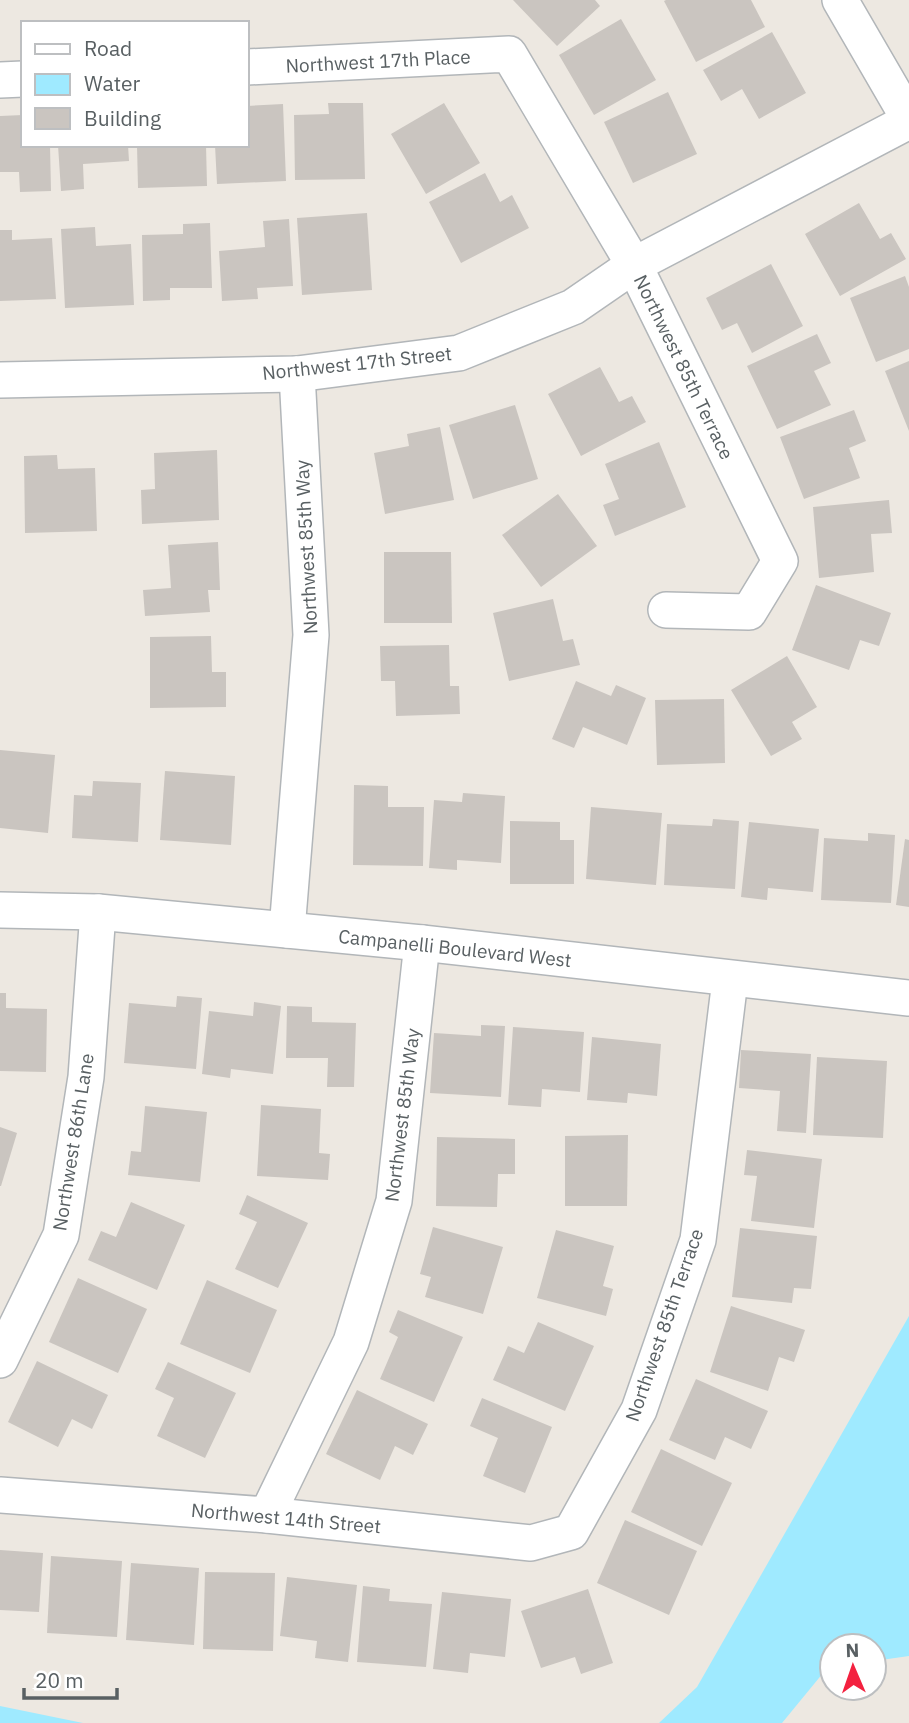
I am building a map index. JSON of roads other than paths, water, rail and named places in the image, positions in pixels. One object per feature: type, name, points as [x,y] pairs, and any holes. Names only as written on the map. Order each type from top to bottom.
[{"type":"street","points":[[840,0],[909,120]]},
{"type":"street","name":"Northwest 17th Place","points":[[248,67],[509,54]]},
{"type":"street","name":"Northwest 85th Terrace","points":[[509,54],[634,264],[780,561],[749,612],[666,610]]},
{"type":"street","points":[[0,80],[21,79]]},
{"type":"street","name":"Northwest 17th Street","points":[[0,380],[297,374],[459,353],[573,307],[634,264],[909,120]]},
{"type":"street","name":"Northwest 85th Way","points":[[287,930],[311,635],[297,374]]},
{"type":"street","name":"Campanelli Boulevard West","points":[[0,910],[97,912],[422,943],[909,998]]},
{"type":"street","name":"Northwest 86th Lane","points":[[0,1360],[61,1235],[86,1077],[97,912]]},
{"type":"street","name":"Northwest 85th Way","points":[[267,1515],[351,1342],[394,1201],[422,943]]},
{"type":"street","name":"Northwest 85th Terrace","points":[[571,1532],[639,1409],[698,1240],[730,979]]},
{"type":"street","name":"Northwest 14th Street","points":[[0,1495],[267,1515],[531,1543],[571,1532]]},
{"type":"water","points":[[909,1316],[909,1656],[888,1659],[888,1632],[818,1632],[818,1679],[782,1723],[659,1723],[697,1687]]},
{"type":"water","points":[[0,1706],[83,1723],[0,1723]]}]
